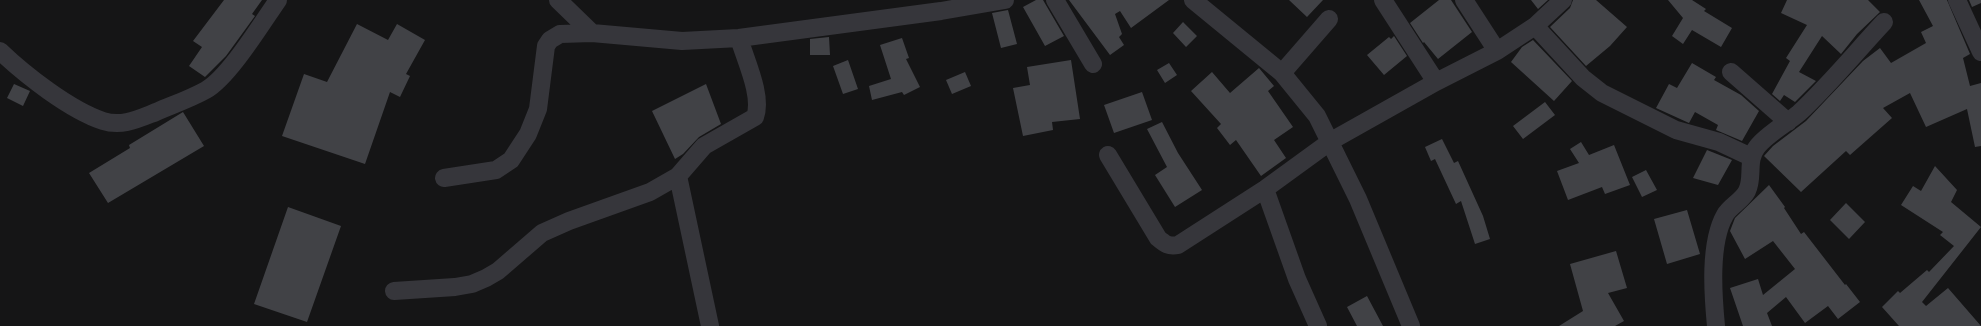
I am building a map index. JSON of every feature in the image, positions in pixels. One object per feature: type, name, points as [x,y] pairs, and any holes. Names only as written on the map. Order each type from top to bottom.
[{"type":"street","points":[[0,51],[40,84],[76,108],[103,121],[122,124],[136,120],[207,90],[236,58],[278,0]]},
{"type":"street","points":[[558,0],[592,33]]},
{"type":"street","points":[[444,178],[496,170],[511,160],[528,134],[538,109],[546,46],[550,40],[560,34],[592,33],[682,41],[739,38],[941,11],[1005,0]]},
{"type":"street","points":[[1055,0],[1093,64]]},
{"type":"street","points":[[1193,0],[1282,73],[1310,105],[1331,141],[1358,199],[1411,326]]},
{"type":"street","points":[[1383,0],[1436,82]]},
{"type":"street","points":[[1464,0],[1497,51]]},
{"type":"street","points":[[1108,155],[1151,227],[1164,243],[1171,246],[1178,245],[1265,189],[1331,141],[1436,82],[1497,51],[1535,26],[1563,0]]},
{"type":"street","points":[[1956,0],[1981,52]]},
{"type":"street","points":[[1282,73],[1329,19]]},
{"type":"street","points":[[1716,326],[1713,296],[1718,235],[1726,214],[1743,198],[1748,190],[1751,157],[1757,147],[1799,112],[1884,22]]},
{"type":"street","points":[[1535,26],[1583,78],[1602,93],[1676,130],[1719,142],[1751,157]]},
{"type":"street","points":[[394,291],[419,290],[472,284],[498,271],[542,232],[650,192],[678,176],[704,146],[755,117],[758,103],[739,38]]},
{"type":"street","points":[[1731,72],[1788,122]]},
{"type":"street","points":[[678,176],[710,326]]},
{"type":"street","points":[[1265,189],[1299,283],[1318,326]]},
{"type":"building","points":[[224,0],[262,0],[252,14],[255,16],[226,56],[205,77],[189,66],[202,47],[193,41]]},
{"type":"building","points":[[1036,0],[1043,0],[1064,36],[1045,46],[1023,7]]},
{"type":"building","points":[[1069,0],[1169,0],[1131,28],[1120,11],[1115,14],[1122,34],[1119,37],[1124,45],[1110,55]]},
{"type":"building","points":[[1289,0],[1323,0],[1307,17]]},
{"type":"building","points":[[1439,0],[1451,0],[1472,32],[1438,59],[1424,42],[1423,43],[1410,23]]},
{"type":"building","points":[[1531,0],[1548,0],[1538,9]]},
{"type":"building","points":[[1573,0],[1596,0],[1627,27],[1610,46],[1586,66],[1550,27],[1570,8]]},
{"type":"building","points":[[1668,0],[1692,0],[1706,9],[1704,11],[1732,28],[1721,47],[1692,30],[1683,44],[1672,36],[1683,18]]},
{"type":"building","points":[[1787,0],[1868,0],[1880,12],[1857,34],[1841,54],[1822,36],[1799,72],[1816,81],[1795,102],[1784,95],[1780,101],[1772,94],[1790,61],[1786,58],[1807,25],[1781,13]]},
{"type":"building","points":[[1919,0],[1947,0],[1970,54],[1963,58],[1970,86],[1981,83],[1981,146],[1975,147],[1967,109],[1926,127],[1910,93],[1883,108],[1892,118],[1850,155],[1846,151],[1801,192],[1764,156],[1773,146],[1806,121],[1863,61],[1880,48],[1891,63],[1926,43],[1921,32],[1933,26]]},
{"type":"building","points":[[1969,0],[1981,0],[1981,3],[1972,7]]},
{"type":"building","points":[[1008,10],[1017,44],[1001,48],[992,13]]},
{"type":"building","points":[[1183,22],[1197,36],[1186,47],[1173,33]]},
{"type":"building","points":[[357,24],[388,40],[397,24],[425,40],[406,74],[410,76],[400,97],[390,92],[365,164],[282,136],[304,74],[327,82]]},
{"type":"building","points":[[1394,36],[1407,56],[1384,75],[1367,55],[1389,37],[1391,39]]},
{"type":"building","points":[[829,37],[830,55],[810,55],[810,39]]},
{"type":"building","points":[[902,38],[909,58],[906,59],[920,87],[904,95],[902,92],[872,100],[869,86],[891,79],[880,45]]},
{"type":"building","points":[[1533,40],[1572,81],[1554,101],[1511,62],[1522,47]]},
{"type":"building","points":[[848,60],[858,89],[843,94],[833,66]]},
{"type":"building","points":[[1071,60],[1080,119],[1052,122],[1053,130],[1023,136],[1013,88],[1030,85],[1027,67]]},
{"type":"building","points":[[1169,63],[1177,75],[1165,83],[1157,70]]},
{"type":"building","points":[[1692,63],[1716,77],[1714,80],[1741,95],[1759,111],[1742,141],[1716,130],[1718,125],[1695,112],[1689,123],[1656,108],[1669,84],[1677,88]]},
{"type":"building","points":[[1259,68],[1274,86],[1268,91],[1293,127],[1274,140],[1286,158],[1261,176],[1236,140],[1230,145],[1217,128],[1221,124],[1191,91],[1212,72],[1230,93]]},
{"type":"building","points":[[965,72],[971,86],[952,94],[946,80]]},
{"type":"building","points":[[14,84],[30,91],[23,106],[7,98]]},
{"type":"building","points":[[706,84],[721,124],[699,137],[683,154],[675,159],[652,111]]},
{"type":"building","points":[[1142,92],[1152,120],[1114,133],[1104,105]]},
{"type":"building","points":[[1545,102],[1555,115],[1523,139],[1513,126]]},
{"type":"building","points":[[183,112],[204,146],[108,203],[89,173],[130,148],[129,145]]},
{"type":"building","points":[[1162,122],[1178,153],[1202,190],[1175,207],[1155,175],[1167,167],[1147,129]]},
{"type":"building","points":[[1442,139],[1454,163],[1458,161],[1483,216],[1490,239],[1475,244],[1461,201],[1456,204],[1435,159],[1431,161],[1425,147]]},
{"type":"building","points":[[1581,142],[1589,155],[1614,145],[1630,185],[1605,194],[1602,187],[1568,200],[1557,171],[1579,163],[1570,149]]},
{"type":"building","points":[[1707,150],[1732,160],[1718,185],[1693,178]]},
{"type":"building","points":[[1935,166],[1957,190],[1951,202],[1981,227],[1922,302],[1926,306],[1948,288],[1981,326],[1899,326],[1882,307],[1898,291],[1900,293],[1927,270],[1929,272],[1954,246],[1940,235],[1943,232],[1901,205],[1913,186],[1921,191]]},
{"type":"building","points":[[1646,170],[1657,190],[1642,197],[1632,177]]},
{"type":"building","points":[[1769,185],[1785,207],[1784,208],[1801,234],[1804,232],[1860,302],[1838,319],[1828,306],[1805,323],[1786,297],[1767,313],[1772,326],[1743,326],[1730,288],[1758,279],[1763,295],[1795,269],[1773,241],[1745,259],[1730,231],[1735,218]]},
{"type":"building","points":[[1846,203],[1865,222],[1849,239],[1830,220]]},
{"type":"building","points":[[288,207],[341,226],[307,322],[254,304]]},
{"type":"building","points":[[1687,210],[1700,254],[1667,264],[1654,219]]},
{"type":"building","points":[[1616,251],[1627,288],[1608,293],[1624,321],[1615,326],[1559,326],[1583,311],[1570,264]]},
{"type":"building","points":[[1367,296],[1383,326],[1357,326],[1347,307]]}]
